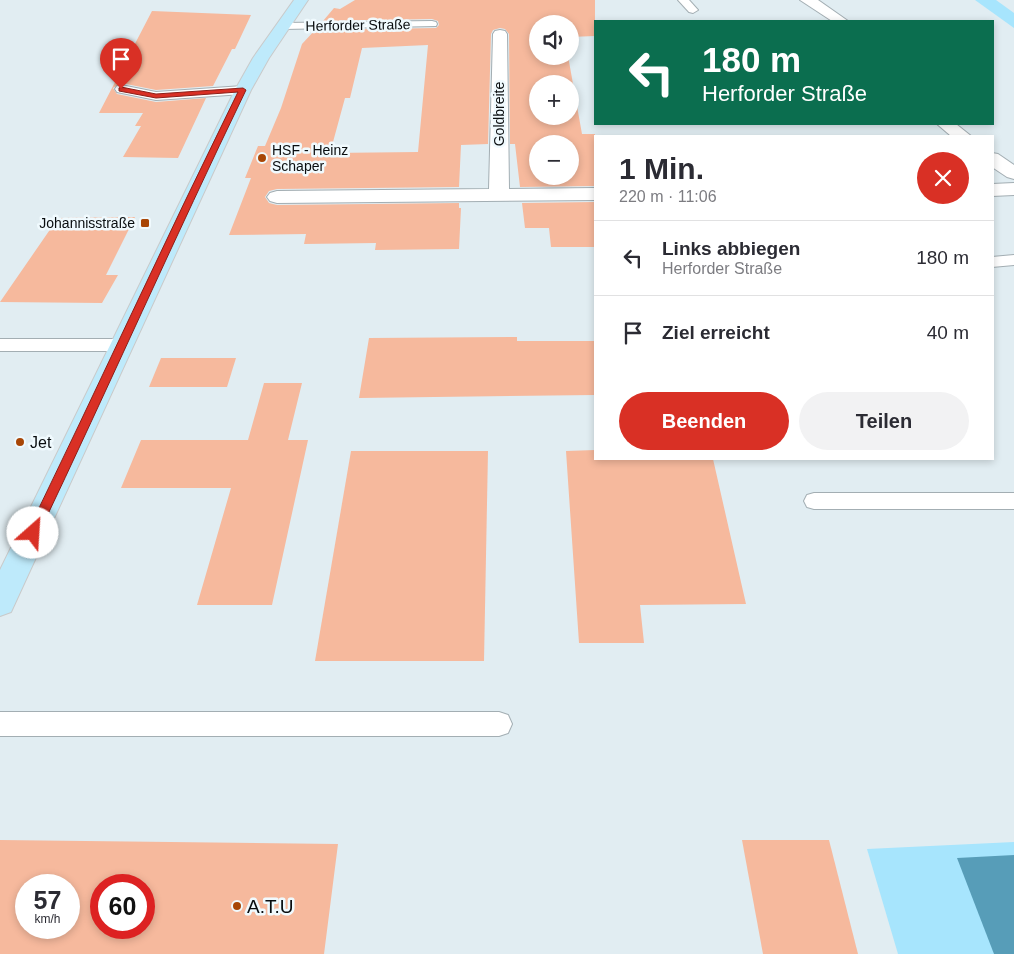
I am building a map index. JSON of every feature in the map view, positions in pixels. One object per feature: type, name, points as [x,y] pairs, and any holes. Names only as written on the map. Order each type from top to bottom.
[{"type":"main road","name":"Herforder Straße","points":[[0,602],[243,90],[261,58],[302,2]]},
{"type":"street","points":[[806,0],[816,4],[840,20]]},
{"type":"street","name":"Goldbreite","points":[[499,195],[500,34]]},
{"type":"street","points":[[946,125],[961,135]]},
{"type":"street","points":[[994,159],[1014,173]]},
{"type":"street","points":[[994,190],[1014,189]]},
{"type":"street","points":[[277,197],[594,194]]},
{"type":"lane","points":[[683,0],[693,10]]},
{"type":"lane","name":"Herforder Straße","points":[[284,26],[432,24]]},
{"type":"lane","points":[[121,89],[156,96],[243,90]]},
{"type":"lane","points":[[994,262],[1014,260]]},
{"type":"lane","points":[[0,345],[123,345]]},
{"type":"lane","points":[[814,501],[1014,501]]},
{"type":"lane","points":[[0,724],[499,724]]},
{"type":"shaded area","points":[[975,0],[996,0],[1014,13],[1014,28]]},
{"type":"shaded area","points":[[1014,842],[1014,954],[898,954],[867,849]]},
{"type":"shaded area","points":[[1014,855],[1014,954],[994,954],[957,858]]},
{"type":"building","points":[[355,0],[595,0],[594,36],[579,37],[579,15],[529,15],[529,65],[570,65],[571,75],[529,75],[529,125],[579,125],[579,117],[582,134],[595,134],[594,186],[520,187],[515,144],[510,144],[509,34],[505,29],[500,28],[493,30],[491,34],[488,144],[461,145],[459,187],[277,189],[269,191],[265,197],[269,203],[277,205],[459,203],[459,208],[461,208],[459,249],[375,250],[376,243],[304,244],[306,234],[229,235],[251,178],[245,178],[258,146],[265,146],[281,108],[302,44],[315,30],[436,28],[439,25],[438,21],[432,19],[323,21],[334,8],[340,9]],"holes":[[[428,45],[418,152],[330,153],[345,98],[350,98],[362,48]]]},
{"type":"building","points":[[152,11],[251,15],[235,49],[232,49],[213,86],[156,90],[121,83],[113,88],[117,94],[156,102],[206,98],[178,158],[123,157],[141,126],[135,126],[143,113],[99,113]]},
{"type":"building","points":[[594,202],[594,247],[551,247],[549,228],[525,228],[522,203]]},
{"type":"building","points":[[135,217],[106,275],[118,275],[102,303],[0,302],[58,218]]},
{"type":"building","points":[[517,337],[517,341],[594,341],[594,395],[359,398],[369,338]]},
{"type":"building","points":[[161,358],[236,358],[227,387],[149,387]]},
{"type":"building","points":[[264,383],[302,383],[288,440],[308,440],[272,605],[197,605],[231,488],[121,488],[141,440],[248,440]]},
{"type":"building","points":[[594,450],[594,460],[713,460],[746,604],[640,605],[644,643],[579,643],[566,451]]},
{"type":"building","points":[[351,451],[488,451],[484,661],[315,661]]},
{"type":"building","name":"A.T.U","points":[[0,840],[338,844],[324,954],[0,954]]},
{"type":"building","points":[[742,840],[829,840],[858,954],[763,954]]},
{"type":"place","name":"HSF - Heinz Schaper","points":[[262,158]]},
{"type":"place","name":"Johannisstraße","points":[[145,223]]},
{"type":"place","name":"Jet","points":[[20,442]]},
{"type":"place","name":"A.T.U","points":[[237,906]]},
{"type":"route","points":[[33,533],[243,90],[156,96],[121,89]]}]
